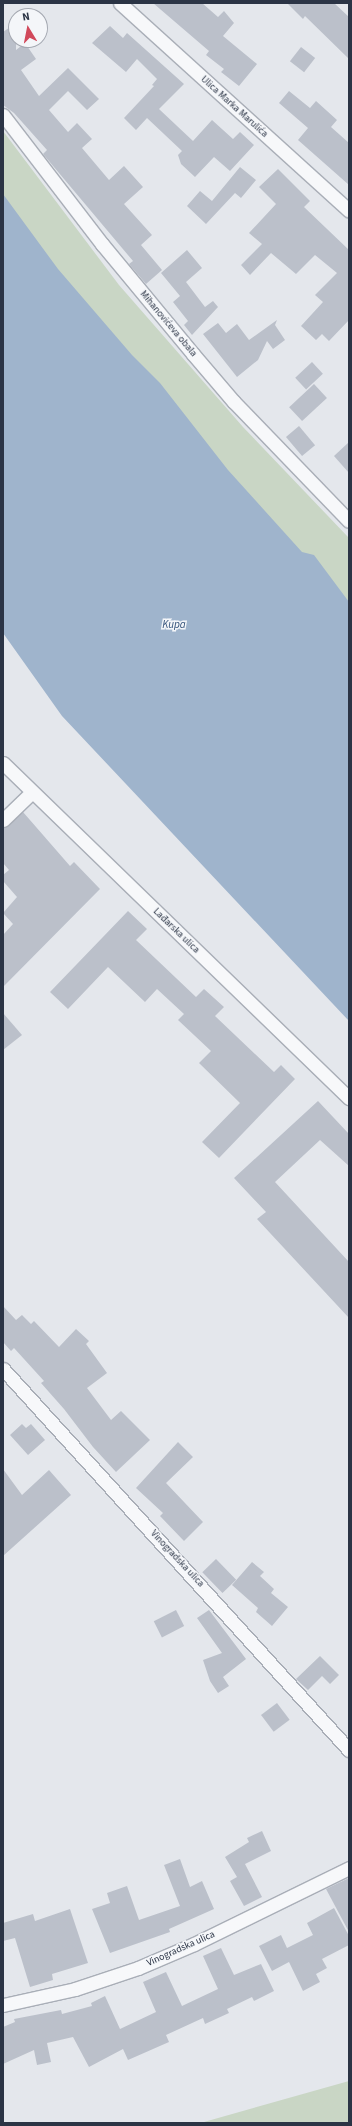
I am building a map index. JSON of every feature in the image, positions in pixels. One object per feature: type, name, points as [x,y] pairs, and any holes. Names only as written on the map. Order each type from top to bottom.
[{"type":"street","name":"Ulica Marka Marulića","points":[[120,3],[349,211]]},
{"type":"street","name":"Mihanovićeva obala","points":[[3,115],[102,244],[193,354],[234,402],[349,521]]},
{"type":"street","name":"Lađarska ulica","points":[[3,763],[349,1098]]},
{"type":"street","points":[[3,820],[32,792]]},
{"type":"street","name":"Vinogradska ulica","points":[[3,1369],[349,1750]]},
{"type":"street","name":"Vinogradska ulica","points":[[3,2005],[75,1989],[138,1968],[194,1944],[349,1868]]},
{"type":"green space","points":[[3,131],[119,285],[243,427],[349,538],[349,783],[3,400]]},
{"type":"green space","points":[[349,2081],[349,2123],[200,2123],[204,2122]]},
{"type":"water","name":"Kupa","points":[[3,194],[58,269],[132,355],[160,383],[228,470],[302,552],[314,555],[349,602],[349,1021],[62,716],[3,633]]},
{"type":"building","points":[[153,3],[202,3],[218,17],[224,11],[234,23],[223,36],[257,64],[239,86],[221,72],[224,69],[206,55],[209,51]]},
{"type":"building","points":[[287,3],[334,3],[349,17],[349,59],[305,16],[303,19]]},
{"type":"building","points":[[110,26],[123,38],[127,33],[184,84],[159,109],[193,141],[212,120],[233,139],[240,132],[254,145],[230,171],[214,157],[195,177],[181,164],[178,155],[182,151],[147,118],[136,130],[124,118],[154,86],[152,85],[157,79],[137,59],[126,72],[92,43]]},
{"type":"building","points":[[8,29],[8,48],[16,48],[16,50],[19,48],[28,48],[36,59],[21,70],[39,96],[68,68],[99,99],[87,110],[68,91],[49,110],[68,132],[77,123],[92,139],[82,148],[109,180],[124,166],[143,187],[124,204],[152,235],[141,245],[162,270],[146,284],[129,264],[133,261],[43,154],[47,150],[14,113],[3,105],[3,32]]},
{"type":"building","points":[[301,47],[315,58],[304,72],[290,61]]},
{"type":"building","points":[[289,91],[310,108],[316,101],[337,120],[331,127],[349,143],[349,185],[298,140],[308,128],[279,103]]},
{"type":"building","points":[[240,167],[256,180],[241,198],[235,193],[206,224],[187,206],[200,191],[212,201]]},
{"type":"building","points":[[278,169],[310,201],[304,207],[349,250],[349,320],[329,341],[322,334],[316,340],[301,326],[323,302],[315,295],[337,273],[315,255],[296,274],[271,253],[250,275],[241,265],[262,244],[249,233],[276,204],[259,187]]},
{"type":"building","points":[[187,250],[202,268],[186,282],[205,307],[213,301],[218,307],[192,335],[184,325],[188,321],[173,302],[180,296],[161,273]]},
{"type":"building","points":[[277,320],[275,325],[285,340],[273,349],[267,341],[258,360],[237,377],[203,334],[218,323],[226,333],[237,324],[249,340]]},
{"type":"building","points":[[312,362],[323,374],[306,389],[295,378]]},
{"type":"building","points":[[314,384],[327,398],[302,421],[289,407]]},
{"type":"building","points":[[299,426],[315,445],[302,456],[286,437]]},
{"type":"building","points":[[349,442],[349,473],[334,456]]},
{"type":"building","points":[[23,812],[70,866],[74,862],[100,889],[3,987],[3,935],[13,924],[3,913],[17,897],[3,881],[3,875],[9,870],[3,863],[3,829]]},
{"type":"building","points":[[128,911],[147,929],[136,940],[196,997],[204,989],[224,1007],[215,1016],[274,1072],[281,1065],[295,1079],[219,1158],[202,1142],[240,1103],[199,1063],[211,1051],[178,1020],[184,1014],[157,989],[145,1002],[108,967],[68,1009],[50,992]]},
{"type":"building","points":[[3,1013],[22,1035],[3,1050]]},
{"type":"building","points":[[318,1101],[349,1134],[349,1166],[320,1140],[275,1182],[349,1262],[349,1318],[257,1219],[266,1212],[234,1178]]},
{"type":"building","points":[[3,1306],[16,1320],[22,1315],[31,1324],[34,1321],[59,1347],[76,1329],[89,1341],[86,1344],[107,1373],[87,1388],[111,1420],[121,1411],[150,1440],[116,1472],[93,1447],[64,1409],[41,1383],[44,1381],[14,1348],[11,1351],[3,1342]]},
{"type":"building","points":[[22,1424],[26,1428],[31,1424],[45,1440],[28,1455],[10,1435]]},
{"type":"building","points":[[178,1442],[193,1457],[166,1483],[203,1522],[184,1541],[160,1516],[163,1513],[136,1488]]},
{"type":"building","points":[[3,1469],[22,1495],[49,1470],[71,1495],[3,1556]]},
{"type":"building","points":[[216,1559],[236,1580],[222,1593],[202,1572]]},
{"type":"building","points":[[252,1562],[264,1572],[260,1576],[274,1589],[271,1593],[288,1607],[272,1626],[256,1612],[258,1608],[232,1585]]},
{"type":"building","points":[[176,1610],[184,1626],[162,1637],[154,1621]]},
{"type":"building","points":[[209,1610],[246,1659],[223,1677],[229,1686],[218,1693],[210,1681],[203,1660],[222,1653],[197,1618]]},
{"type":"building","points":[[320,1656],[339,1675],[330,1684],[322,1676],[308,1690],[296,1679]]},
{"type":"building","points":[[277,1703],[290,1720],[274,1732],[261,1715]]},
{"type":"building","points":[[262,1831],[271,1851],[245,1864],[262,1897],[244,1906],[230,1881],[237,1877],[225,1857],[249,1842],[247,1838]]},
{"type":"building","points":[[180,1859],[190,1887],[202,1881],[214,1909],[169,1929],[170,1932],[110,1953],[92,1909],[110,1903],[107,1893],[127,1886],[139,1920],[180,1906],[164,1865]]},
{"type":"building","points":[[349,1878],[349,1932],[326,1889]]},
{"type":"building","points":[[334,1908],[349,1936],[349,1945],[322,1959],[327,1968],[316,1974],[320,1982],[303,1991],[289,1962],[272,1971],[259,1946],[281,1935],[287,1948],[313,1935],[307,1923]]},
{"type":"building","points":[[70,1909],[88,1963],[52,1974],[53,1980],[30,1987],[15,1938],[3,1941],[3,1923],[33,1914],[35,1921]]},
{"type":"building","points":[[221,1948],[234,1975],[261,1964],[274,1991],[254,2001],[252,1997],[227,2009],[229,2013],[205,2024],[203,2018],[166,2035],[169,2042],[128,2060],[123,2049],[89,2067],[73,2037],[47,2043],[51,2062],[37,2065],[34,2050],[3,2064],[3,2027],[15,2022],[14,2019],[61,2010],[62,2014],[92,2006],[91,2003],[105,1996],[120,2029],[156,2012],[143,1982],[166,1972],[182,2006],[218,1989],[203,1956]]}]
